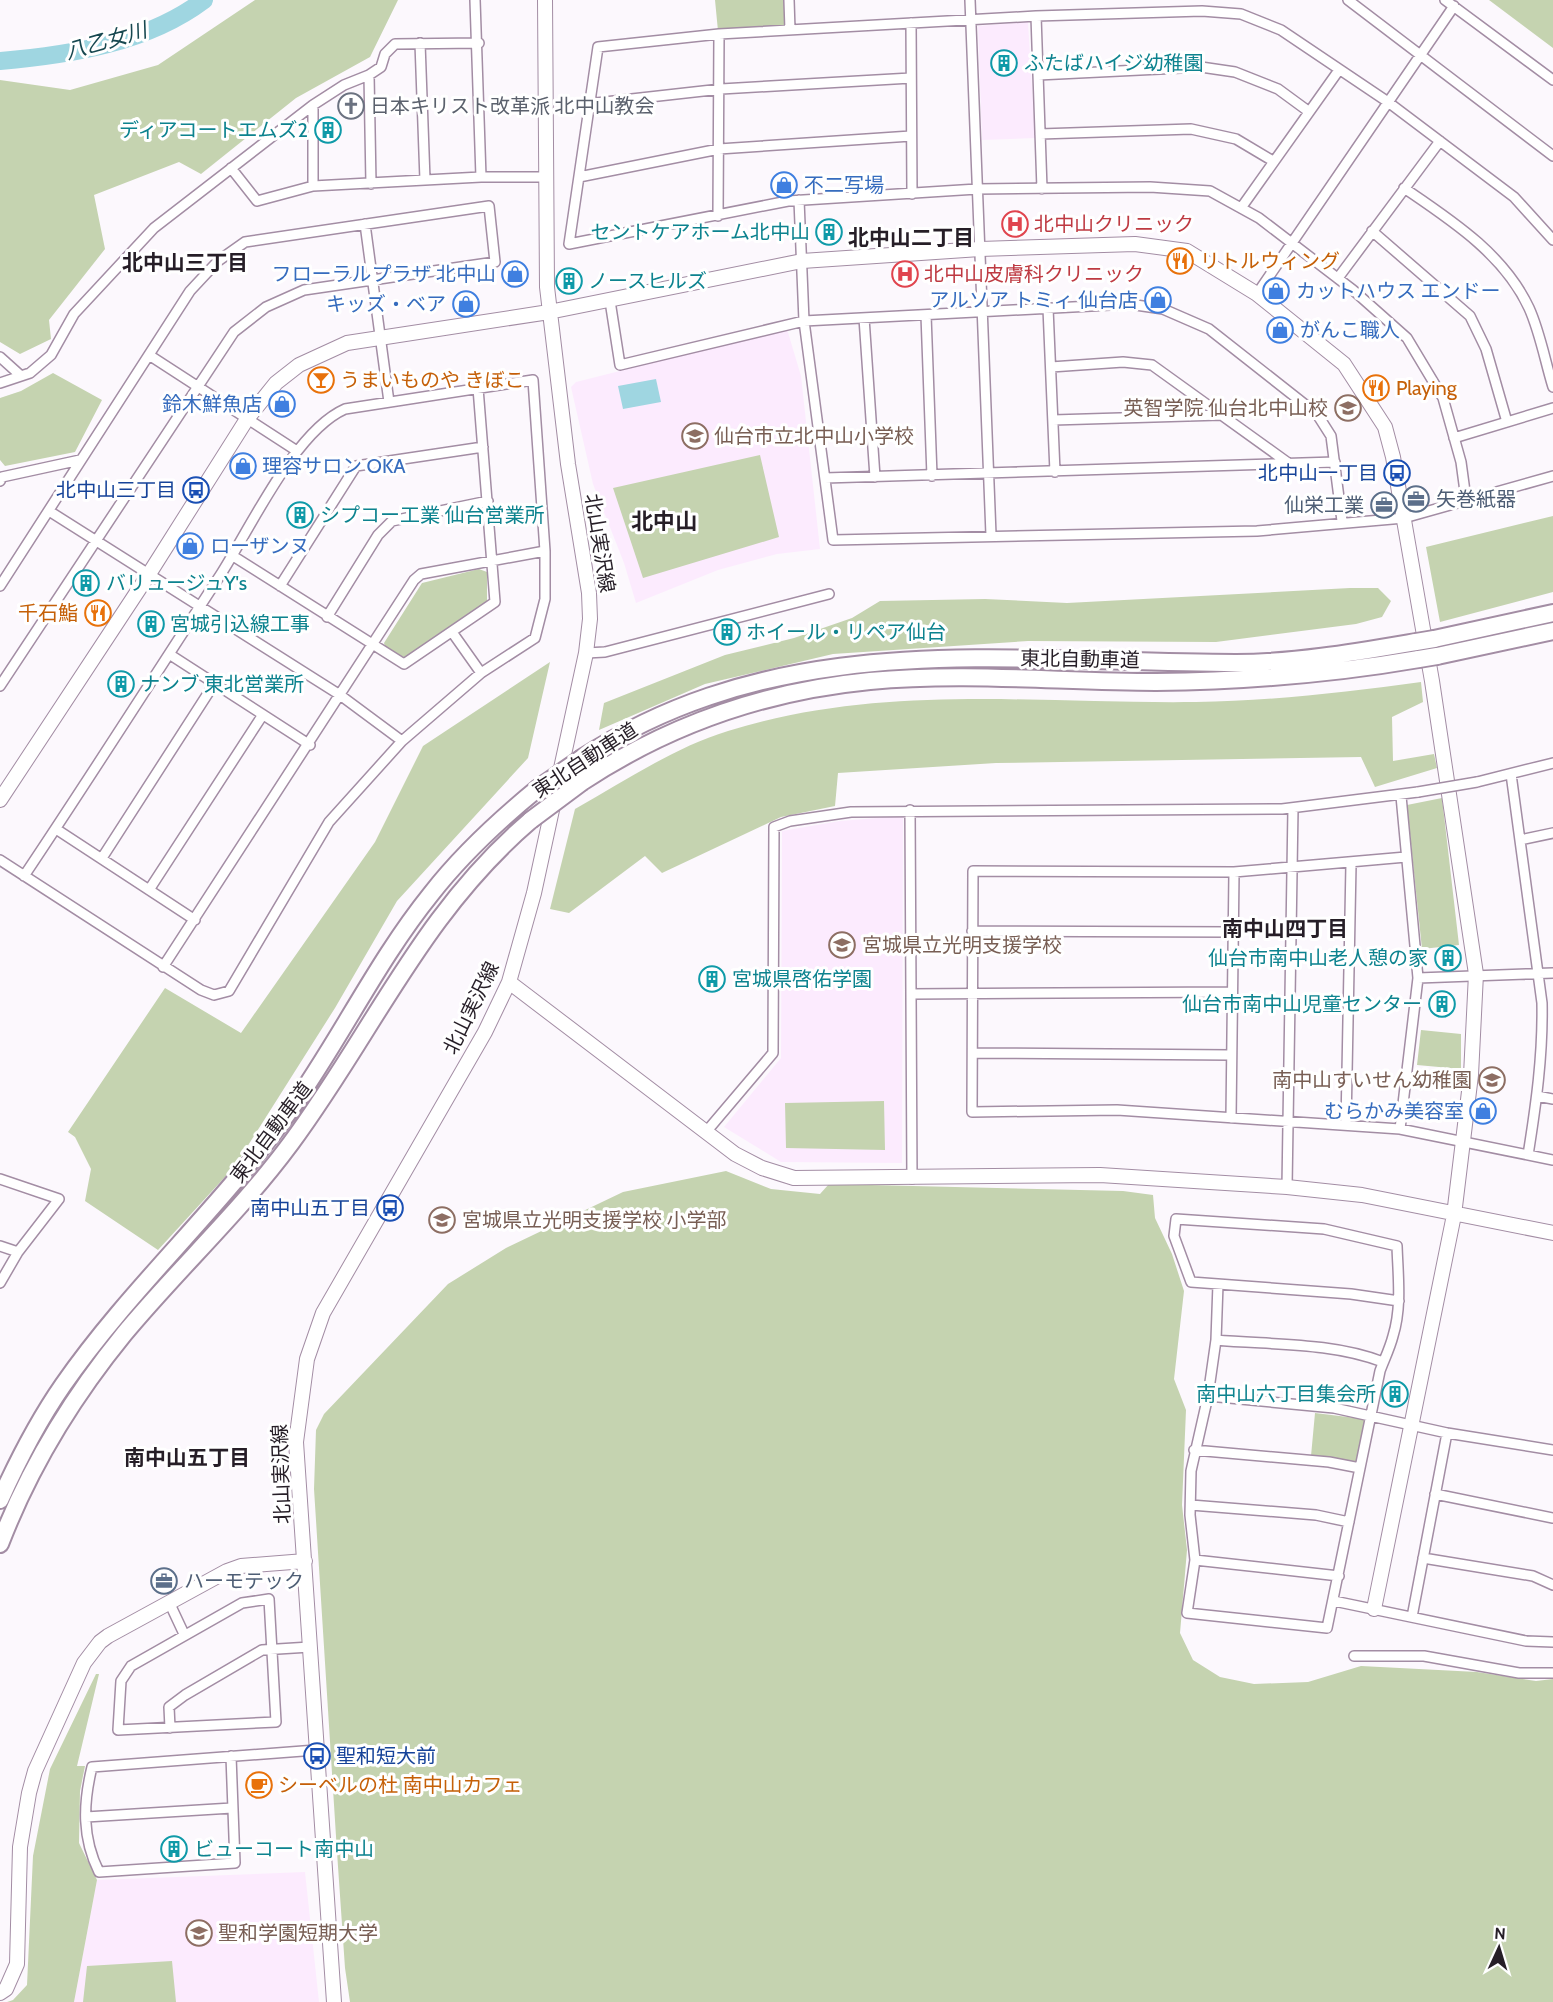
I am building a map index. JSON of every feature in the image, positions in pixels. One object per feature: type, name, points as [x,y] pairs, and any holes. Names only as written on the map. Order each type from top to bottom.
[{"type":"highway","name":"東北自動車道","points":[[0,1500],[27,1444],[62,1386],[111,1323],[214,1205],[290,1110],[430,894],[486,832],[537,789],[582,758],[634,727],[714,694],[789,674],[846,664],[927,659],[1238,663],[1416,642],[1553,613]]},
{"type":"highway","name":"東北自動車道","points":[[0,1544],[27,1478],[77,1394],[125,1332],[263,1180],[335,1081],[396,980],[441,915],[481,867],[531,820],[582,782],[633,750],[699,719],[738,706],[823,687],[911,679],[1155,682],[1264,679],[1364,668],[1419,659],[1553,631]]},
{"type":"street","points":[[475,0],[479,43],[481,177]]},
{"type":"street","name":"北山実沢線","points":[[334,2002],[296,1442],[301,1394],[314,1336],[328,1303],[485,1032],[509,982],[534,893],[586,653],[590,619],[589,593],[568,464],[549,312],[545,177],[545,0]]},
{"type":"street","points":[[789,0],[790,30]]},
{"type":"street","points":[[970,0],[991,535]]},
{"type":"street","points":[[1193,0],[1193,12]]},
{"type":"street","points":[[1348,0],[1422,54],[1553,156]]},
{"type":"street","points":[[1445,0],[1553,80]]},
{"type":"street","points":[[1257,294],[1454,6]]},
{"type":"street","points":[[1466,499],[1454,438],[1443,398],[1407,338],[1338,278],[1259,218],[1210,191],[1150,187],[977,189],[799,200],[569,244],[587,104],[598,47],[642,40],[719,34],[1036,16],[1193,12],[1241,14],[1281,30],[1388,102],[1514,197],[1553,240]]},
{"type":"street","points":[[1036,16],[1042,189]]},
{"type":"street","points":[[911,23],[912,194]]},
{"type":"street","points":[[718,216],[719,34]]},
{"type":"street","points":[[420,43],[425,180]]},
{"type":"street","points":[[0,383],[30,373],[51,355],[74,314],[154,228],[313,105],[344,85],[369,75],[381,67],[385,54],[395,44],[479,43]]},
{"type":"street","points":[[1038,75],[1201,67],[1235,72],[1278,89],[1308,111]]},
{"type":"street","points":[[1241,208],[1339,70]]},
{"type":"street","points":[[369,75],[371,184]]},
{"type":"street","points":[[587,104],[720,89],[911,78]]},
{"type":"street","points":[[313,105],[313,186]]},
{"type":"street","points":[[1040,134],[1191,129],[1236,139],[1273,161]]},
{"type":"street","points":[[579,177],[719,149],[911,136]]},
{"type":"street","points":[[1338,278],[1440,141]]},
{"type":"street","points":[[231,168],[257,201],[313,186],[481,177],[545,177]]},
{"type":"street","points":[[1404,188],[1468,232],[1508,276],[1529,308],[1553,387]]},
{"type":"street","points":[[799,200],[804,321],[833,540],[1257,531],[1342,521],[1404,518],[1553,476]]},
{"type":"street","points":[[0,586],[190,291],[218,261],[245,242],[489,206],[495,262],[304,290],[266,307],[234,332],[96,540],[4,671],[0,686]]},
{"type":"street","points":[[365,224],[389,402]]},
{"type":"street","points":[[1372,231],[1470,316],[1486,349],[1507,422]]},
{"type":"street","points":[[0,800],[149,574],[247,418],[276,383],[299,365],[347,343],[549,312],[802,261],[980,249],[1135,244],[1187,251],[1257,294],[1344,364],[1385,427],[1404,518],[1469,912],[1476,974],[1471,1074],[1454,1215],[1374,1609]]},
{"type":"street","points":[[610,301],[620,365],[804,321],[1129,304],[1163,309],[1209,329],[1317,414],[1331,436],[1342,521]]},
{"type":"street","points":[[1048,308],[1055,472]]},
{"type":"street","points":[[926,315],[932,476]]},
{"type":"street","points":[[864,318],[875,477]]},
{"type":"street","points":[[149,354],[297,451]]},
{"type":"street","points":[[0,357],[20,375]]},
{"type":"street","points":[[1051,367],[1123,362],[1152,365],[1291,465]]},
{"type":"street","points":[[0,860],[24,876],[164,967],[214,995],[229,991],[329,822],[402,741],[481,673],[535,638],[545,599],[545,551],[533,380],[345,409],[330,415],[297,451],[233,556],[24,876]]},
{"type":"street","points":[[233,556],[404,664],[452,632],[495,602],[494,560],[478,388]]},
{"type":"street","points":[[1454,438],[1553,408]]},
{"type":"street","points":[[1053,420],[1221,415]]},
{"type":"street","points":[[280,586],[356,466],[483,447]]},
{"type":"street","points":[[0,481],[2,477],[80,460]]},
{"type":"street","points":[[825,478],[1335,462]]},
{"type":"street","points":[[327,617],[378,535],[392,521],[488,501]]},
{"type":"street","points":[[49,511],[199,608],[340,695],[402,741]]},
{"type":"street","points":[[164,967],[414,580],[421,574],[545,551]]},
{"type":"street","points":[[586,653],[605,652],[830,594]]},
{"type":"street","points":[[452,632],[481,673]]},
{"type":"street","points":[[169,654],[309,745]]},
{"type":"street","points":[[102,858],[214,684]]},
{"type":"street","points":[[149,890],[262,716]]},
{"type":"street","points":[[706,1132],[773,1053],[774,827],[790,821],[851,812],[1293,808],[1401,796],[1477,782],[1553,763]]},
{"type":"street","points":[[1511,774],[1538,972],[1542,1034],[1537,1096],[1528,1155]]},
{"type":"street","points":[[1400,1130],[1418,978],[1401,796]]},
{"type":"street","points":[[1287,1187],[1293,808]]},
{"type":"street","points":[[910,810],[912,1179]]},
{"type":"street","points":[[56,828],[195,920]]},
{"type":"street","points":[[1520,840],[1553,833]]},
{"type":"street","points":[[1406,857],[1351,864],[1234,872],[973,871],[972,1112],[1117,1110],[1346,1125],[1400,1130],[1553,1160]]},
{"type":"street","points":[[1346,1125],[1351,864]]},
{"type":"street","points":[[1231,1118],[1234,872]]},
{"type":"street","points":[[972,931],[1232,932]]},
{"type":"street","points":[[1418,978],[1476,974],[1553,973]]},
{"type":"street","points":[[509,982],[706,1132],[762,1168],[794,1178],[912,1179],[1100,1175],[1287,1187],[1362,1195],[1553,1233]]},
{"type":"street","points":[[911,994],[1232,992]]},
{"type":"street","points":[[1542,1034],[1553,1036]]},
{"type":"street","points":[[973,1053],[1230,1055]]},
{"type":"street","points":[[1537,1096],[1553,1099]]},
{"type":"street","points":[[0,1179],[59,1199],[18,1252],[0,1283]]},
{"type":"street","points":[[1218,1284],[1216,1340],[1209,1396],[1194,1450],[1191,1505],[1195,1560],[1187,1613],[1327,1628],[1371,1415],[1383,1362],[1393,1336],[1398,1301],[1397,1246],[1324,1229],[1176,1219],[1174,1236],[1191,1282],[1218,1284],[1351,1294],[1398,1301]]},
{"type":"street","points":[[0,1246],[18,1252]]},
{"type":"street","points":[[1216,1340],[1362,1354],[1383,1362]]},
{"type":"street","points":[[1209,1396],[1334,1408],[1411,1423],[1448,1433],[1553,1450]]},
{"type":"street","points":[[1412,1617],[1448,1433]]},
{"type":"street","points":[[1194,1450],[1329,1461],[1360,1468]]},
{"type":"street","points":[[1436,1494],[1553,1518]]},
{"type":"street","points":[[1191,1505],[1316,1515],[1349,1522]]},
{"type":"street","points":[[1423,1558],[1533,1576],[1553,1585]]},
{"type":"street","points":[[1195,1560],[1339,1576]]},
{"type":"street","points":[[0,1993],[14,1975],[17,1964],[20,1847],[35,1771],[84,1663],[100,1642],[169,1602],[241,1566],[305,1561]]},
{"type":"street","points":[[269,1599],[272,1649],[276,1722],[118,1731],[121,1681],[131,1666],[242,1603],[269,1599]]},
{"type":"street","points":[[1334,1601],[1526,1641],[1553,1642]]},
{"type":"street","points":[[169,1602],[184,1634]]},
{"type":"street","points":[[170,1728],[169,1707],[185,1695],[262,1650],[310,1647]]},
{"type":"street","points":[[1354,1656],[1424,1656],[1519,1673],[1553,1673]]},
{"type":"street","points":[[231,1756],[235,1863],[99,1872],[87,1849],[86,1791],[92,1767],[231,1756],[316,1750]]},
{"type":"street","points":[[86,1817],[232,1808]]},
{"type":"shaded area","points":[[1028,22],[1035,138],[982,140],[978,26]]},
{"type":"shaded area","name":"仙台市立北中山小学校","points":[[787,329],[801,376],[820,549],[777,554],[718,570],[636,603],[624,563],[593,484],[571,387],[576,382]]},
{"type":"shaded area","name":"宮城県立光明支援学校","points":[[903,816],[902,1163],[781,1162],[724,1127],[781,1058],[782,831],[840,821]]},
{"type":"shaded area","name":"聖和学園短期大学","points":[[305,1872],[319,2002],[74,2002],[97,1880]]},
{"type":"green space","points":[[255,0],[398,0],[370,57],[296,98],[201,174],[179,162],[94,195],[105,249],[49,320],[51,339],[20,354],[0,342],[0,80],[70,90],[158,65]]},
{"type":"green space","points":[[715,0],[785,0],[787,22],[781,28],[718,31]]},
{"type":"green space","points":[[1489,0],[1553,0],[1553,48]]},
{"type":"green space","points":[[53,373],[102,400],[75,452],[5,466],[0,460],[0,398],[21,391]]},
{"type":"green space","points":[[760,455],[779,537],[643,578],[613,488]]},
{"type":"green space","points":[[1553,516],[1553,592],[1440,622],[1426,547]]},
{"type":"green space","points":[[479,569],[487,572],[487,601],[409,659],[386,650],[384,643],[422,583]]},
{"type":"green space","points":[[1378,588],[1391,601],[1382,617],[1356,624],[1216,642],[1028,641],[833,654],[705,684],[599,730],[604,703],[725,655],[794,638],[852,618],[880,601],[985,599],[1067,603]]},
{"type":"green space","points":[[550,662],[528,758],[397,901],[335,1008],[235,1166],[158,1250],[85,1201],[91,1169],[75,1137],[68,1132],[165,988],[241,1033],[375,842],[423,746]]},
{"type":"green space","points":[[1421,682],[1423,702],[1392,717],[1393,761],[1434,754],[1437,768],[1375,787],[1361,757],[996,763],[838,773],[835,806],[781,817],[662,873],[645,856],[569,913],[550,909],[575,809],[688,746],[728,731],[786,716],[844,706],[902,701],[1019,699],[1196,702],[1252,700]]},
{"type":"green space","points":[[1442,798],[1459,945],[1422,949],[1407,805]]},
{"type":"green space","points":[[1421,1030],[1461,1034],[1461,1069],[1417,1065]]},
{"type":"green space","points":[[884,1101],[885,1150],[786,1148],[785,1103]]},
{"type":"green space","points":[[726,1171],[771,1189],[820,1194],[829,1184],[1123,1191],[1153,1195],[1155,1218],[1172,1254],[1184,1291],[1174,1379],[1186,1410],[1182,1505],[1187,1550],[1180,1633],[1193,1660],[1220,1677],[1254,1684],[1308,1682],[1361,1666],[1477,1672],[1536,1681],[1553,1679],[1553,2002],[350,2002],[345,1968],[314,1489],[316,1430],[324,1414],[448,1284],[506,1248],[623,1192]]},
{"type":"green space","points":[[1315,1413],[1364,1419],[1367,1423],[1360,1459],[1357,1462],[1311,1456]]},
{"type":"green space","points":[[96,1674],[99,1674],[77,1766],[85,1766],[80,1791],[79,1843],[97,1880],[74,2002],[7,2002],[13,2000],[27,1985],[33,1856],[50,1769]]},
{"type":"green space","points":[[172,1961],[176,2002],[83,2002],[87,1966]]},
{"type":"water","points":[[656,379],[661,402],[623,409],[618,386]]},
{"type":"waterway","name":"八乙女川","points":[[0,61],[53,55],[133,37],[182,15],[204,0]]},
{"type":"place","name":"ふたばハイジ幼稚園","points":[[1004,63]]},
{"type":"place","name":"日本キリスト改革派 北中山教会","points":[[351,106]]},
{"type":"place","name":"ディアコートエムズ2","points":[[328,130]]},
{"type":"place","name":"不二写場","points":[[784,185]]},
{"type":"place","name":"北中山クリニック","points":[[1015,224]]},
{"type":"place","name":"セントケアホーム北中山","points":[[829,232]]},
{"type":"place","name":"リトルウィング","points":[[1180,261]]},
{"type":"place","name":"フローラルプラザ 北中山","points":[[515,274]]},
{"type":"place","name":"北中山皮膚科クリニック","points":[[905,274]]},
{"type":"place","name":"ノースヒルズ","points":[[569,281]]},
{"type":"place","name":"カットハウス エンドー","points":[[1276,291]]},
{"type":"place","name":"アルソア トミィ 仙台店","points":[[1158,300]]},
{"type":"place","name":"キッズ・ベア","points":[[466,304]]},
{"type":"place","name":"がんこ職人","points":[[1280,330]]},
{"type":"place","name":"うまいものや きぼこ","points":[[321,380]]},
{"type":"place","name":"Playing","points":[[1376,388]]},
{"type":"place","name":"鈴木鮮魚店","points":[[282,404]]},
{"type":"place","name":"英智学院 仙台北中山校","points":[[1348,408]]},
{"type":"place","name":"仙台市立北中山小学校","points":[[695,436]]},
{"type":"place","name":"理容サロン OKA","points":[[243,466]]},
{"type":"place","name":"北中山一丁目","points":[[1397,473]]},
{"type":"place","name":"北中山三丁目","points":[[196,490]]},
{"type":"place","name":"矢巻紙器","points":[[1416,499]]},
{"type":"place","name":"仙栄工業","points":[[1384,505]]},
{"type":"place","name":"シプコー工業 仙台営業所","points":[[300,515]]},
{"type":"place","name":"ローザンヌ","points":[[190,546]]},
{"type":"place","name":"バリュージュY's","points":[[86,583]]},
{"type":"place","name":"千石鮨","points":[[98,613]]},
{"type":"place","name":"宮城引込線工事","points":[[151,624]]},
{"type":"place","name":"ホイール・リペア仙台","points":[[727,632]]},
{"type":"place","name":"ナンブ 東北営業所","points":[[121,684]]},
{"type":"place","name":"宮城県立光明支援学校","points":[[842,945]]},
{"type":"place","name":"仙台市南中山老人憩の家","points":[[1448,958]]},
{"type":"place","name":"宮城県啓佑学園","points":[[712,979]]},
{"type":"place","name":"仙台市南中山児童センター","points":[[1442,1004]]},
{"type":"place","name":"南中山すいせん幼稚園","points":[[1492,1080]]},
{"type":"place","name":"むらかみ美容室","points":[[1483,1111]]},
{"type":"place","name":"南中山五丁目","points":[[390,1208]]},
{"type":"place","name":"宮城県立光明支援学校 小学部","points":[[442,1220]]},
{"type":"place","name":"南中山六丁目集会所","points":[[1395,1394]]},
{"type":"place","name":"ハーモテック","points":[[164,1581]]},
{"type":"place","name":"聖和短大前","points":[[317,1756]]},
{"type":"place","name":"シーベルの杜 南中山カフェ","points":[[259,1785]]},
{"type":"place","name":"ビューコート南中山","points":[[174,1849]]},
{"type":"place","name":"聖和学園短期大学","points":[[199,1933]]},
{"type":"district","name":"北中山二丁目","points":[[911,238]]},
{"type":"district","name":"北中山三丁目","points":[[185,263]]},
{"type":"district","name":"北中山","points":[[664,521]]},
{"type":"district","name":"南中山四丁目","points":[[1285,929]]},
{"type":"district","name":"南中山五丁目","points":[[187,1458]]}]
